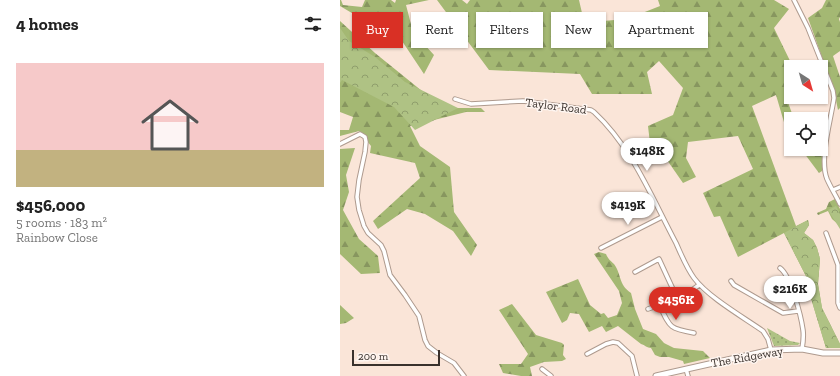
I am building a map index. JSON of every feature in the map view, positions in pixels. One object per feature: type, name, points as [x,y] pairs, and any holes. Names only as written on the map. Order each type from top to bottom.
[{"type":"street","points":[[794,0],[808,28],[833,91],[834,98],[824,166],[827,179],[840,204]]},
{"type":"street","name":"Taylor Road","points":[[456,99],[471,104],[524,101],[591,110],[606,124],[626,148],[693,277],[707,292],[763,331],[768,339],[771,350]]},
{"type":"street","points":[[340,144],[360,134],[365,137],[365,152],[357,197],[364,226],[368,233],[381,245],[390,275],[405,294],[419,316],[428,346],[454,363],[464,376]]},
{"type":"street","points":[[833,190],[840,187]]},
{"type":"street","points":[[607,251],[603,247],[662,217]]},
{"type":"street","points":[[826,233],[838,264],[838,303],[840,308]]},
{"type":"street","points":[[635,272],[659,259],[677,298]]},
{"type":"street","points":[[780,268],[790,282],[798,311],[803,330],[802,349]]},
{"type":"street","points":[[731,281],[734,285],[783,313],[798,311]]},
{"type":"street","points":[[648,310],[684,296],[699,285]]},
{"type":"street","points":[[660,306],[670,326],[677,330],[694,333]]},
{"type":"street","points":[[587,354],[606,344],[613,342],[618,343],[632,356],[637,376]]},
{"type":"street","name":"The Ridgeway","points":[[656,376],[771,350],[802,349],[823,353],[840,353]]},
{"type":"street","points":[[542,369],[551,376]]},
{"type":"street","points":[[686,369],[688,376]]},
{"type":"green space","points":[[340,0],[343,5],[362,7],[365,0],[391,0],[395,3],[396,0],[429,0],[406,5],[411,24],[411,48],[428,48],[434,55],[424,74],[403,42],[403,12],[352,13],[340,6]]},
{"type":"green space","points":[[437,0],[462,0],[467,4],[470,0],[579,0],[582,12],[551,12],[551,48],[606,48],[606,21],[614,20],[614,48],[708,48],[708,12],[645,12],[660,6],[658,0],[774,0],[789,9],[774,28],[790,60],[784,60],[784,104],[789,104],[791,112],[784,112],[784,122],[776,95],[752,106],[796,226],[808,220],[809,225],[804,233],[813,240],[820,259],[818,284],[822,308],[840,344],[840,348],[826,348],[810,295],[810,284],[784,233],[738,257],[720,216],[714,217],[703,193],[753,169],[738,136],[688,142],[686,158],[696,177],[683,183],[667,160],[652,161],[648,126],[673,115],[683,88],[659,61],[647,72],[652,94],[592,94],[580,74],[489,70],[468,42],[468,12],[446,12]]},
{"type":"green space","points":[[826,0],[840,0],[840,51],[833,56],[840,77],[840,108],[838,110],[834,91],[828,74],[828,60],[823,60],[808,18],[822,8]]},
{"type":"green space","points":[[340,21],[352,32],[352,48],[370,48],[443,108],[481,108],[485,112],[466,112],[410,126],[420,146],[450,167],[454,212],[477,245],[471,256],[453,231],[425,214],[407,209],[378,229],[373,221],[420,178],[415,163],[370,153],[371,146],[359,131],[340,136],[340,130],[349,130],[353,117],[340,112]]},
{"type":"green space","points":[[340,28],[352,43],[352,48],[360,48],[375,57],[405,82],[458,108],[415,130],[394,107],[342,80],[340,83]]},
{"type":"green space","points":[[355,148],[346,175],[349,192],[343,210],[359,239],[378,256],[380,273],[361,274],[340,254],[340,149]]},
{"type":"green space","points":[[806,156],[823,156],[822,171],[819,173]]},
{"type":"green space","points":[[835,199],[840,209],[840,226],[832,219],[828,211],[818,215],[817,213],[826,209],[829,202]]},
{"type":"green space","points":[[836,206],[840,214],[840,229],[828,210]]},
{"type":"green space","points":[[808,220],[809,225],[804,233],[813,240],[820,259],[818,284],[822,308],[840,344],[840,348],[826,348],[810,295],[810,284],[784,233]]},
{"type":"green space","points":[[599,252],[606,254],[614,264],[622,283],[631,293],[635,309],[643,329],[656,334],[664,343],[674,348],[703,351],[710,358],[684,364],[683,361],[669,357],[660,357],[655,355],[651,348],[641,344],[618,326],[606,332],[602,326],[589,332],[579,314],[570,313],[567,320],[562,323],[546,292],[578,279],[590,305],[601,314],[604,313],[608,318],[617,315],[622,303],[619,291],[594,254]]},
{"type":"green space","points":[[512,304],[536,335],[562,343],[564,345],[563,355],[566,359],[562,361],[544,362],[530,367],[532,376],[503,373],[499,364],[521,364],[528,354],[499,310]]},
{"type":"green space","points":[[340,305],[354,318],[346,323],[340,324]]},
{"type":"green space","points":[[767,328],[790,341],[800,343],[798,345],[774,346]]}]
